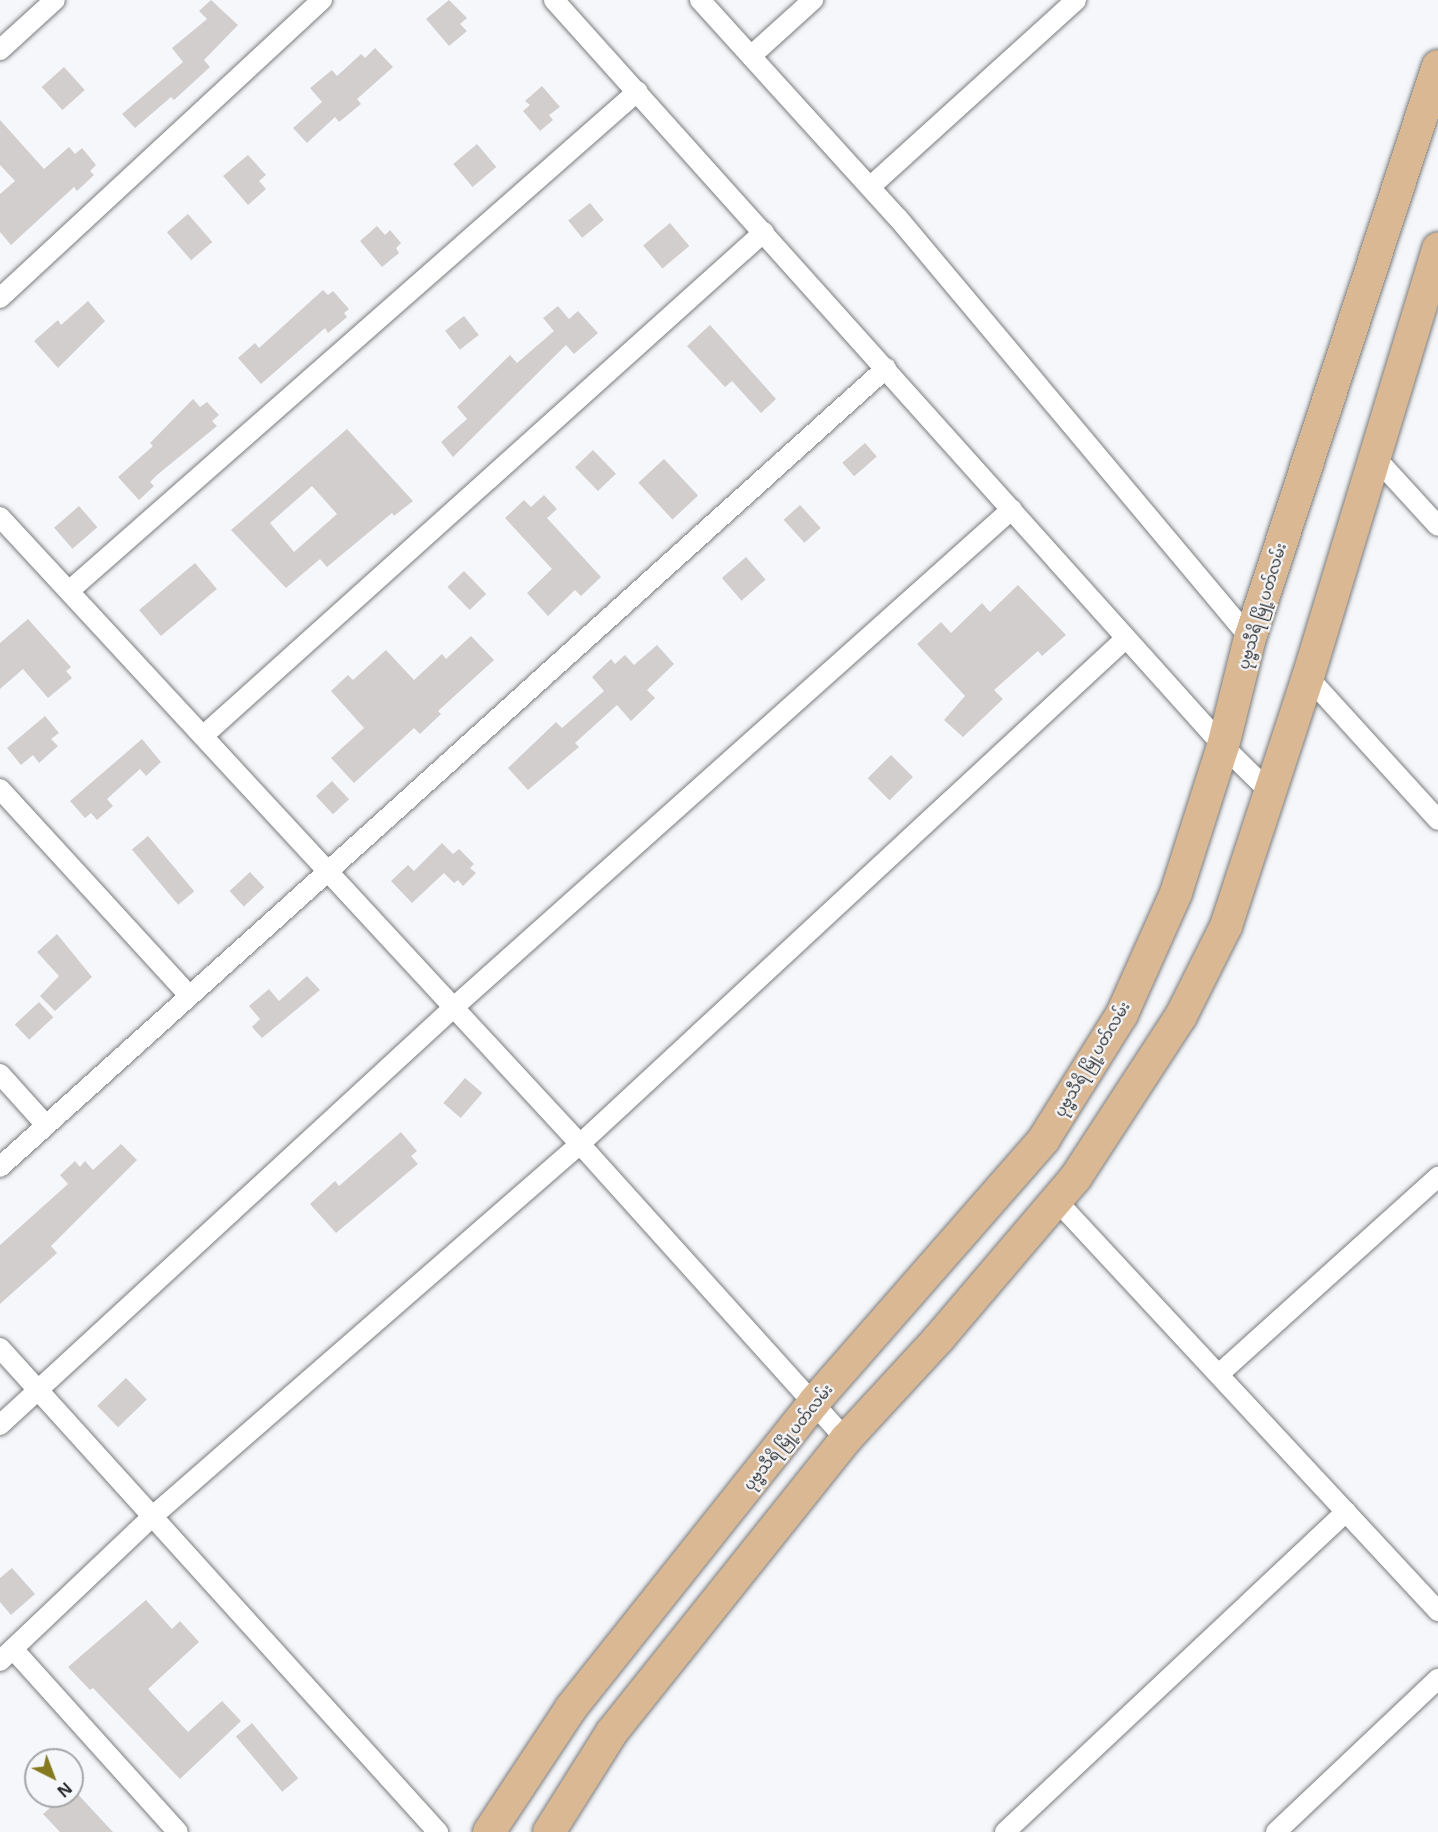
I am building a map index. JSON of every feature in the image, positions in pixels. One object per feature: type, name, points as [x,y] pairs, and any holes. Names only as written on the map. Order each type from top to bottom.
[{"type":"main road","name":"ပုဗ္ဗသီရိ မြို့ပတ်လမ်း","points":[[489,1832],[572,1708],[815,1401],[1044,1139],[1122,1014],[1176,893],[1223,746],[1250,638],[1438,66]]},
{"type":"main road","points":[[549,1832],[612,1732],[846,1439],[1057,1201],[1181,1016],[1226,926],[1308,677],[1373,455],[1438,251]]},
{"type":"street","points":[[0,50],[54,0]]},
{"type":"street","points":[[0,298],[322,0]]},
{"type":"street","points":[[554,0],[764,231],[1223,746],[1269,791]]},
{"type":"street","points":[[700,0],[870,187],[1250,638]]},
{"type":"street","points":[[751,56],[813,0]]},
{"type":"street","points":[[870,187],[1076,0]]},
{"type":"street","points":[[69,591],[638,91]]},
{"type":"street","points":[[203,736],[764,231]]},
{"type":"street","points":[[0,1167],[886,368]]},
{"type":"street","points":[[1373,455],[1438,526]]},
{"type":"street","points":[[0,1425],[453,1008],[1012,510]]},
{"type":"street","points":[[0,517],[580,1144],[815,1401],[846,1439]]},
{"type":"street","points":[[178,1832],[6,1655],[153,1516],[580,1144],[1126,638]]},
{"type":"street","points":[[1308,677],[1438,820]]},
{"type":"street","points":[[0,789],[189,995]]},
{"type":"street","points":[[0,1074],[46,1125]]},
{"type":"street","points":[[1220,1374],[1438,1177]]},
{"type":"street","points":[[1057,1201],[1438,1611]]},
{"type":"street","points":[[0,1347],[438,1832]]},
{"type":"street","points":[[1005,1832],[1346,1512]]},
{"type":"street","points":[[1276,1832],[1438,1679]]},
{"type":"building","points":[[211,0],[238,25],[204,60],[210,67],[174,100],[171,97],[135,128],[122,114],[183,62],[172,48],[207,19],[199,11]]},
{"type":"building","points":[[449,0],[467,18],[460,24],[467,31],[449,46],[426,19]]},
{"type":"building","points":[[375,48],[393,67],[357,99],[361,104],[339,122],[335,117],[307,143],[293,128],[322,102],[310,88],[332,70],[337,76],[361,54],[365,58]]},
{"type":"building","points":[[64,67],[85,90],[62,110],[42,87]]},
{"type":"building","points":[[542,86],[560,107],[549,115],[553,120],[540,131],[523,111],[530,105],[525,101]]},
{"type":"building","points":[[0,120],[44,169],[69,147],[75,154],[82,148],[96,165],[90,171],[94,175],[77,191],[74,187],[11,245],[0,232],[0,194],[15,181],[0,165]]},
{"type":"building","points":[[477,144],[496,167],[473,187],[453,164]]},
{"type":"building","points":[[248,155],[266,175],[259,181],[266,189],[248,205],[223,176]]},
{"type":"building","points":[[590,203],[604,220],[582,238],[568,221]]},
{"type":"building","points":[[188,214],[212,242],[191,260],[167,232]]},
{"type":"building","points":[[670,223],[689,246],[662,268],[643,245]]},
{"type":"building","points":[[377,226],[385,235],[390,230],[401,243],[396,248],[399,253],[382,267],[360,241]]},
{"type":"building","points":[[323,290],[328,295],[333,291],[349,309],[344,313],[347,317],[328,333],[325,328],[261,384],[238,358],[255,343],[259,348]]},
{"type":"building","points":[[88,301],[105,321],[58,368],[34,341],[58,320],[61,325]]},
{"type":"building","points":[[558,306],[569,319],[578,311],[598,333],[574,354],[566,345],[453,457],[441,442],[467,419],[457,407],[510,355],[517,363],[554,331],[543,318]]},
{"type":"building","points":[[464,316],[479,335],[460,350],[445,331]]},
{"type":"building","points":[[710,325],[776,399],[761,413],[732,381],[725,387],[687,346]]},
{"type":"building","points":[[193,399],[200,407],[207,402],[219,415],[212,421],[217,426],[157,475],[150,482],[154,486],[139,500],[118,477],[153,446],[150,443]]},
{"type":"building","points":[[347,429],[413,501],[394,516],[392,513],[327,567],[320,559],[286,588],[231,530]],"holes":[[[312,486],[337,514],[294,552],[270,523]]]},
{"type":"building","points":[[865,443],[877,457],[854,476],[842,463]]},
{"type":"building","points":[[593,450],[616,474],[598,491],[575,467]]},
{"type":"building","points":[[664,459],[698,496],[673,519],[638,483]]},
{"type":"building","points":[[544,495],[557,509],[547,518],[601,577],[581,596],[575,590],[548,616],[527,593],[552,569],[505,518],[524,500],[531,507]]},
{"type":"building","points":[[800,505],[821,528],[804,543],[784,520]]},
{"type":"building","points":[[79,506],[97,527],[72,549],[54,528]]},
{"type":"building","points":[[746,557],[766,580],[742,601],[722,578]]},
{"type":"building","points":[[195,563],[217,589],[161,636],[139,610]]},
{"type":"building","points":[[464,571],[486,594],[470,610],[447,587]]},
{"type":"building","points":[[1018,585],[1066,635],[1042,656],[1038,651],[994,690],[1003,699],[963,737],[944,720],[965,696],[917,644],[941,622],[951,633],[982,603],[990,612]]},
{"type":"building","points":[[28,619],[71,667],[66,671],[72,678],[48,698],[23,669],[0,689],[0,643]]},
{"type":"building","points":[[471,636],[494,660],[438,711],[441,714],[420,734],[414,728],[354,783],[331,758],[364,728],[331,691],[348,675],[353,680],[386,650],[414,680],[442,654],[446,659]]},
{"type":"building","points":[[657,645],[674,664],[647,690],[655,698],[631,721],[617,705],[575,743],[579,747],[528,790],[508,768],[556,722],[562,728],[604,691],[592,677],[611,659],[615,664],[625,655],[634,665]]},
{"type":"building","points":[[45,716],[59,733],[51,739],[58,746],[39,763],[33,755],[21,765],[7,748]]},
{"type":"building","points":[[142,739],[161,762],[146,776],[140,769],[107,799],[113,806],[97,820],[91,813],[85,818],[70,801]]},
{"type":"building","points":[[891,755],[913,777],[890,800],[868,778]]},
{"type":"building","points":[[332,781],[349,799],[333,814],[316,796]]},
{"type":"building","points":[[148,836],[194,891],[178,905],[132,849]]},
{"type":"building","points":[[442,843],[453,854],[459,849],[474,864],[470,868],[476,873],[463,886],[458,880],[454,883],[444,873],[412,903],[391,881],[408,865],[414,871]]},
{"type":"building","points":[[250,872],[264,887],[244,906],[230,891]]},
{"type":"building","points":[[57,934],[92,977],[55,1011],[40,996],[59,976],[37,952]]},
{"type":"building","points":[[307,976],[320,990],[262,1038],[252,1027],[260,1019],[249,1006],[269,989],[279,1001]]},
{"type":"building","points":[[39,1002],[53,1017],[29,1040],[15,1025]]},
{"type":"building","points":[[465,1078],[482,1093],[461,1118],[443,1103]]},
{"type":"building","points":[[401,1132],[417,1151],[411,1156],[418,1164],[336,1233],[310,1204],[335,1181],[339,1186]]},
{"type":"building","points":[[121,1144],[137,1160],[51,1246],[57,1253],[0,1304],[0,1245],[68,1184],[60,1175],[75,1161],[80,1167],[85,1161],[93,1170]]},
{"type":"building","points":[[126,1378],[147,1400],[118,1427],[97,1406]]},
{"type":"building","points":[[12,1568],[35,1594],[11,1615],[0,1602],[0,1578]]},
{"type":"building","points":[[146,1600],[172,1629],[180,1621],[199,1642],[148,1689],[188,1732],[222,1701],[241,1721],[180,1779],[93,1688],[90,1690],[68,1667]]},
{"type":"building","points":[[252,1723],[298,1778],[282,1792],[236,1736]]},
{"type":"building","points":[[84,1801],[113,1832],[60,1832],[43,1814],[50,1808],[84,1808]]}]
